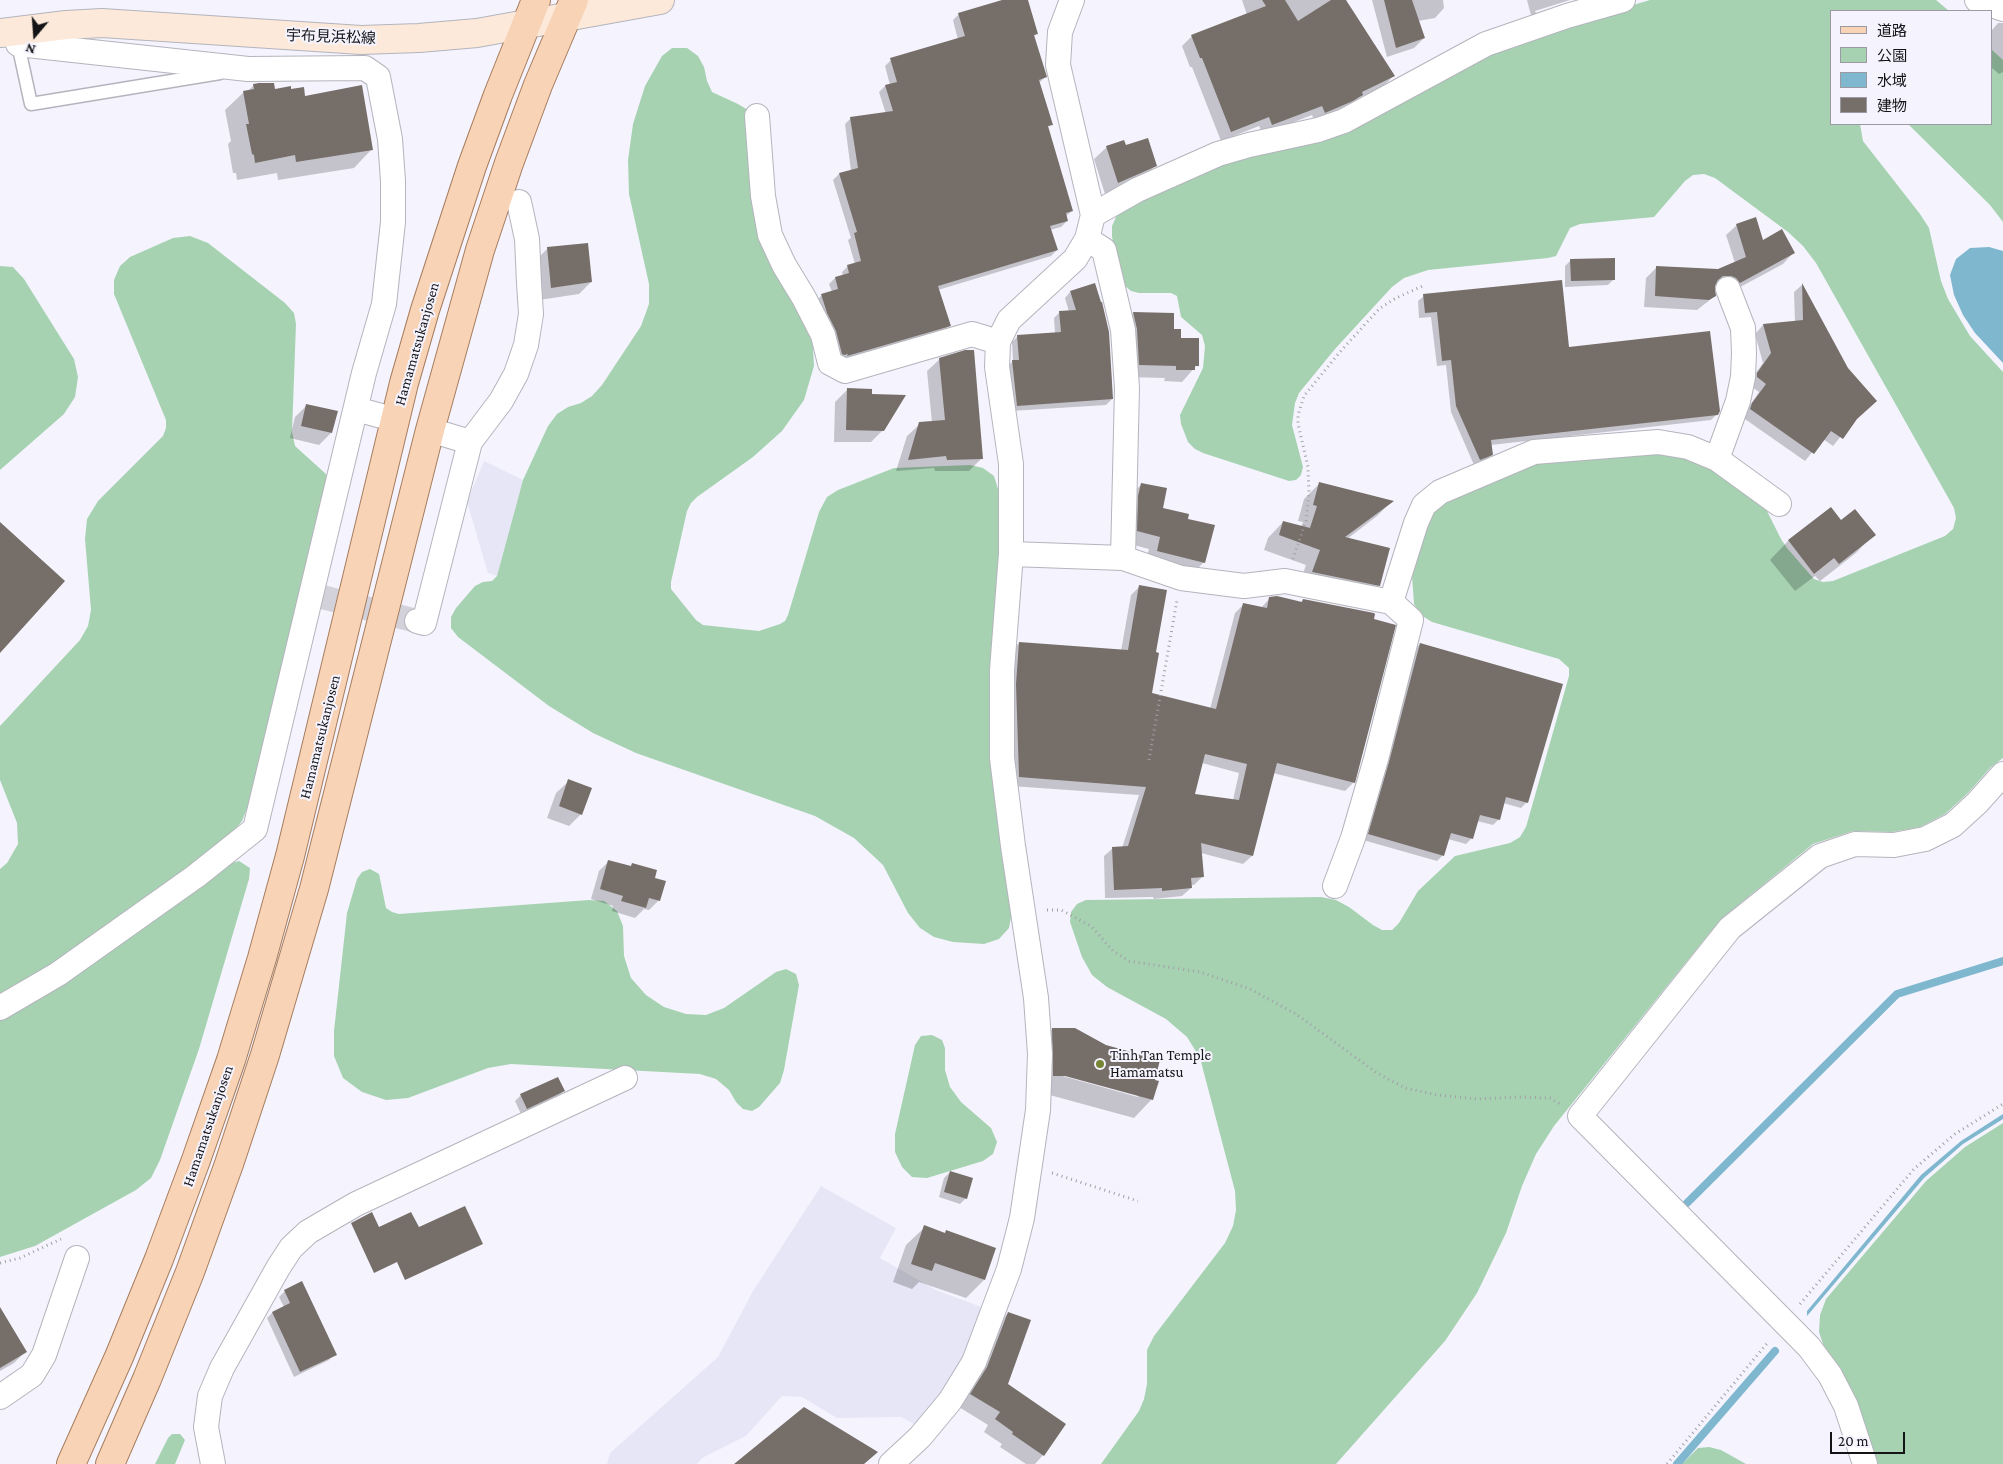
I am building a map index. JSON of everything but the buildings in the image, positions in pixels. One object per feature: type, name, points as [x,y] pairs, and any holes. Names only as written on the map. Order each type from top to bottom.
[{"type":"main road","name":"宇布見浜松線","points":[[11,36],[66,25],[102,23],[370,40],[419,38],[477,33],[531,12],[660,0]]},
{"type":"main road","name":"Hamamatsukanjosen","points":[[110,1464],[161,1344],[203,1236],[241,1128],[282,1000],[314,889],[430,430],[494,206],[538,85],[571,8]]},
{"type":"main road","name":"Hamamatsukanjosen","points":[[71,1464],[129,1333],[178,1210],[214,1110],[249,1001],[301,814],[412,356],[472,166],[531,12]]},
{"type":"street","points":[[891,1464],[920,1437],[950,1402],[974,1362],[1009,1269],[1022,1218],[1038,1110],[1040,1054],[1036,998],[1012,846],[1002,758],[1002,670],[1011,554],[1011,464],[997,367],[998,342],[1009,320],[1075,259],[1087,239],[1092,215],[1058,65],[1060,32],[1072,0]]},
{"type":"street","points":[[1092,215],[1138,190],[1218,154],[1344,122],[1486,44],[1567,16],[1623,0]]},
{"type":"street","points":[[1977,0],[2003,9]]},
{"type":"street","points":[[0,1008],[73,964],[196,876],[254,828],[317,596],[356,409],[384,304],[390,264],[393,222],[393,180],[390,139],[378,77],[364,68],[248,69],[11,36]]},
{"type":"street","points":[[757,116],[763,196],[770,235],[784,265],[823,335],[830,363],[845,371],[972,334],[998,342]]},
{"type":"street","points":[[417,621],[424,623],[470,442],[502,401],[516,374],[526,345],[531,314],[530,283],[527,240],[519,202]]},
{"type":"street","points":[[1087,239],[1104,250],[1123,330],[1127,388],[1123,558]]},
{"type":"street","points":[[1717,459],[1738,401],[1743,377],[1743,328],[1728,289]]},
{"type":"street","points":[[356,409],[396,420]]},
{"type":"street","points":[[430,430],[470,442]]},
{"type":"street","points":[[1391,602],[1416,522],[1424,505],[1440,492],[1516,458],[1534,452],[1658,442],[1688,447],[1717,459],[1779,504]]},
{"type":"street","points":[[1011,554],[1123,558],[1181,578],[1244,586],[1285,581],[1391,602],[1411,620],[1376,759],[1335,886]]},
{"type":"street","points":[[1865,1464],[1846,1406],[1830,1375],[1808,1347],[1580,1116],[1730,928],[1820,856],[1855,844],[1894,846],[1925,839],[1953,825],[2003,774]]},
{"type":"street","points":[[213,1464],[206,1427],[210,1396],[222,1368],[278,1268],[291,1248],[308,1232],[356,1204],[626,1078]]},
{"type":"street","points":[[0,1397],[32,1375],[44,1356],[77,1258]]},
{"type":"lane","points":[[11,36],[32,104],[248,69]]},
{"type":"path","points":[[1285,581],[1306,521],[1309,494],[1308,467],[1298,424],[1298,414],[1304,396],[1339,353],[1379,309],[1396,298],[1425,285]]},
{"type":"path","points":[[1149,760],[1181,578]]},
{"type":"path","points":[[1023,910],[1061,910],[1091,926],[1113,951],[1129,961],[1200,972],[1250,989],[1296,1014],[1377,1073],[1405,1088],[1436,1095],[1477,1099],[1550,1098],[1580,1116]]},
{"type":"path","points":[[1667,1464],[1914,1169],[1955,1134],[2003,1104]]},
{"type":"path","points":[[1030,1165],[1138,1201]]},
{"type":"path","points":[[0,1263],[20,1258],[61,1239],[68,1239],[74,1244],[78,1250],[77,1258]]},
{"type":"shaded area","points":[[484,461],[523,480],[497,576],[488,573],[467,502]]},
{"type":"shaded area","points":[[821,1186],[896,1228],[880,1258],[936,1290],[984,1308],[964,1357],[941,1395],[916,1425],[901,1417],[837,1418],[802,1397],[782,1396],[746,1436],[702,1458],[697,1464],[607,1464],[610,1453],[718,1357],[753,1291]]},
{"type":"green space","points":[[1650,0],[1936,0],[1948,10],[1830,10],[1830,125],[1860,125],[1863,141],[1929,228],[1941,281],[1948,299],[1970,336],[2003,372],[2003,758],[1991,767],[1967,794],[1945,814],[1920,827],[1892,832],[1853,831],[1813,844],[1721,919],[1554,1126],[1536,1154],[1522,1186],[1506,1233],[1477,1293],[1445,1341],[1336,1464],[1101,1464],[1139,1411],[1144,1399],[1147,1384],[1147,1350],[1154,1336],[1225,1243],[1233,1226],[1236,1210],[1235,1191],[1200,1058],[1187,1037],[1166,1019],[1107,987],[1092,975],[1082,957],[1070,922],[1071,912],[1077,904],[1086,900],[1321,897],[1336,900],[1349,907],[1382,930],[1392,930],[1399,923],[1418,891],[1455,856],[1510,843],[1520,837],[1526,827],[1569,676],[1569,668],[1559,659],[1432,622],[1421,615],[1414,604],[1412,576],[1432,511],[1445,500],[1537,461],[1658,452],[1686,457],[1712,467],[1766,509],[1787,548],[1814,579],[1823,582],[1833,581],[1945,536],[1953,529],[1956,518],[1954,508],[1816,263],[1803,246],[1788,232],[1715,178],[1704,174],[1693,175],[1685,181],[1654,217],[1580,224],[1570,228],[1556,256],[1428,270],[1404,278],[1392,287],[1335,349],[1299,393],[1295,403],[1292,425],[1303,467],[1301,475],[1296,480],[1289,481],[1203,453],[1195,449],[1188,442],[1181,424],[1180,415],[1203,368],[1205,346],[1202,335],[1181,317],[1177,296],[1171,293],[1139,293],[1131,291],[1125,286],[1121,279],[1112,237],[1112,226],[1117,215],[1124,207],[1489,51],[1569,24]]},
{"type":"green space","points":[[672,48],[687,48],[698,56],[704,67],[712,92],[748,110],[757,196],[812,331],[814,366],[804,400],[782,431],[753,457],[691,503],[687,511],[671,589],[696,620],[703,625],[759,631],[780,624],[785,621],[788,615],[819,512],[827,497],[838,490],[894,468],[970,465],[983,468],[994,476],[998,489],[1012,912],[1009,928],[999,939],[984,944],[953,942],[934,937],[920,928],[908,913],[883,865],[854,838],[815,816],[636,753],[593,733],[549,706],[458,637],[451,628],[451,617],[456,608],[475,586],[483,582],[492,581],[497,576],[523,480],[548,426],[557,414],[592,396],[602,385],[641,326],[649,304],[649,284],[629,194],[628,160],[633,124],[645,86],[662,56]]},
{"type":"green space","points":[[1993,51],[2003,60],[2003,222],[1990,205],[1909,125],[1993,125]]},
{"type":"green space","points":[[190,236],[208,243],[285,303],[294,313],[296,324],[292,432],[295,446],[326,474],[327,485],[248,806],[242,821],[232,833],[189,867],[52,964],[0,995],[0,869],[7,863],[18,844],[17,823],[0,780],[0,726],[80,640],[88,626],[91,610],[85,539],[87,519],[98,501],[163,436],[166,428],[166,420],[114,294],[114,280],[120,266],[130,257],[173,238]]},
{"type":"green space","points":[[0,266],[13,267],[24,279],[74,359],[78,377],[75,397],[64,414],[0,470]]},
{"type":"green space","points":[[239,861],[250,868],[249,879],[199,1049],[160,1160],[151,1178],[136,1190],[35,1246],[0,1257],[0,1020],[11,1015],[228,864]]},
{"type":"green space","points":[[370,869],[379,874],[386,908],[399,914],[589,900],[604,901],[617,911],[623,926],[624,956],[631,978],[646,995],[664,1007],[686,1014],[706,1015],[724,1008],[776,972],[786,969],[796,974],[799,985],[780,1083],[759,1107],[752,1111],[743,1109],[729,1090],[716,1079],[700,1074],[511,1064],[488,1068],[408,1098],[386,1100],[362,1092],[343,1078],[334,1056],[334,1031],[347,913],[357,879],[362,872]]},
{"type":"green space","points":[[932,1035],[942,1040],[945,1048],[945,1070],[950,1087],[961,1102],[991,1128],[997,1142],[993,1154],[983,1161],[927,1178],[912,1177],[902,1167],[895,1152],[895,1134],[915,1045],[921,1036]]},
{"type":"green space","points":[[2003,1123],[2003,1464],[1877,1464],[1856,1402],[1825,1350],[1819,1332],[1820,1315],[1826,1299],[1926,1181],[1965,1147]]},
{"type":"green space","points":[[172,1434],[180,1434],[185,1440],[175,1464],[155,1464],[168,1438]]},
{"type":"green space","points":[[1709,1447],[1721,1450],[1746,1464],[1682,1464],[1698,1448]]},
{"type":"water","points":[[1989,247],[2003,251],[2003,363],[1975,333],[1963,315],[1954,295],[1950,275],[1956,259],[1970,248]]},
{"type":"water","points":[[2003,1114],[2003,1119],[1963,1144],[1924,1178],[1807,1316],[1807,1311],[1921,1175],[1961,1141]]},
{"type":"waterway","points":[[1687,1203],[1897,994],[2003,961]]},
{"type":"waterway","points":[[1677,1464],[1775,1351]]},
{"type":"tunnel","points":[[322,597],[417,621]]},
{"type":"place","name":"Tinh Tan Temple Hamamatsu","points":[[1100,1064]]}]
